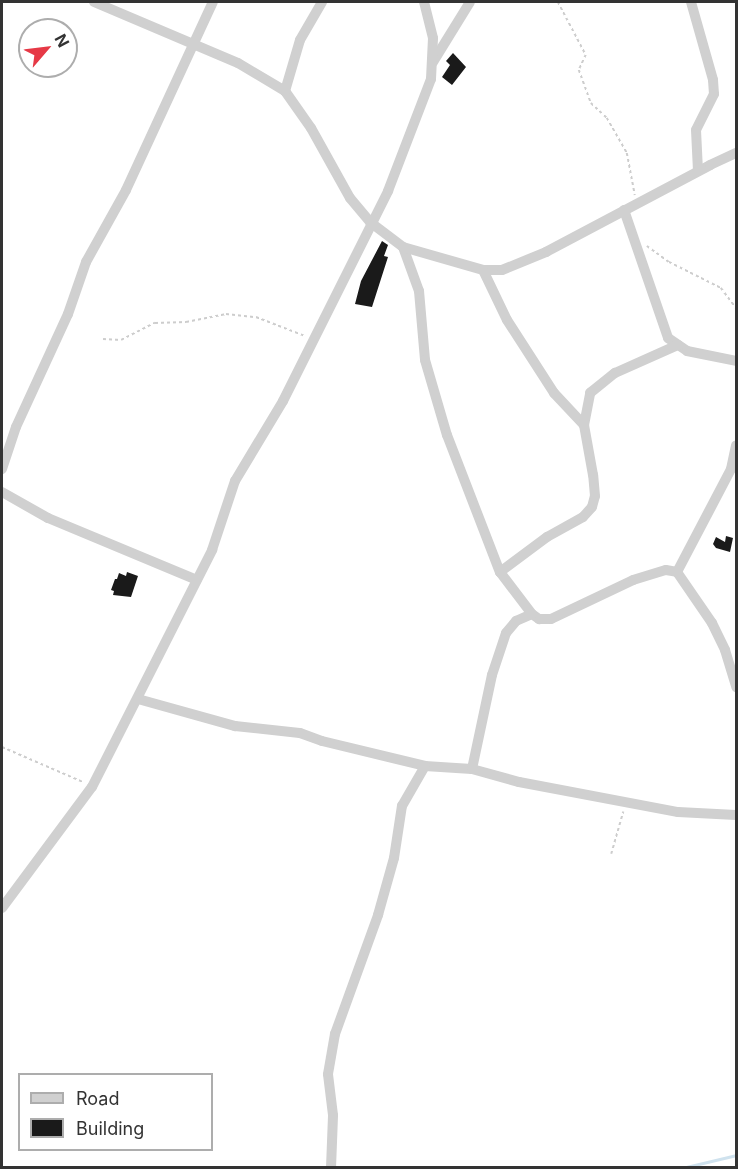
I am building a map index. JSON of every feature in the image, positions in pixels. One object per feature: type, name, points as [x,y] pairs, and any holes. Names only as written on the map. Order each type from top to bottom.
[{"type":"street","points":[[94,2],[238,63],[285,91],[311,128],[340,184],[370,222],[403,247],[483,270],[502,270],[523,263],[736,153]]},
{"type":"street","points":[[2,469],[16,427],[68,314],[86,262],[126,190],[191,43],[213,2]]},
{"type":"street","points":[[285,91],[300,40],[322,2]]},
{"type":"street","points":[[2,908],[92,787],[212,550],[235,481],[283,401],[370,222],[388,191],[428,93],[433,62],[433,38],[424,2]]},
{"type":"street","points":[[433,62],[470,2]]},
{"type":"street","points":[[691,2],[714,80],[714,94],[696,130],[698,171]]},
{"type":"street","points":[[624,210],[668,338],[687,351],[736,361]]},
{"type":"street","points":[[403,247],[419,291],[425,360],[447,435],[500,572],[532,614],[539,619],[551,619],[633,580],[666,570],[677,572],[712,623],[736,687]]},
{"type":"street","points":[[483,270],[507,320],[554,393],[585,425]]},
{"type":"street","points":[[500,572],[547,537],[583,516],[592,507],[595,496],[585,425],[590,393],[615,373],[678,345]]},
{"type":"street","points":[[677,572],[731,470],[736,446]]},
{"type":"street","points":[[2,492],[48,518],[196,580]]},
{"type":"street","points":[[472,769],[492,675],[506,633],[510,625],[532,614]]},
{"type":"street","points":[[138,699],[235,726],[300,733],[322,741],[425,766],[472,769],[519,782],[691,814],[736,815]]},
{"type":"street","points":[[331,1167],[333,1116],[328,1074],[335,1034],[378,915],[398,840],[402,806],[425,766]]},
{"type":"path","points":[[558,2],[586,54],[579,70],[591,103],[597,112],[607,118],[627,153],[636,203]]},
{"type":"path","points":[[633,239],[669,262],[721,288],[736,308]]},
{"type":"path","points":[[103,339],[121,340],[155,323],[186,322],[210,315],[234,314],[256,317],[315,339]]},
{"type":"path","points":[[2,747],[92,787]]},
{"type":"path","points":[[611,854],[626,803]]},
{"type":"building","points":[[453,53],[466,67],[452,85],[442,77],[450,65],[446,61]]},
{"type":"building","points":[[382,241],[388,245],[384,256],[388,257],[372,307],[355,304],[361,281]]},
{"type":"building","points":[[726,536],[733,538],[730,552],[716,548],[713,544],[716,537],[725,542]]},
{"type":"building","points":[[127,572],[138,576],[131,597],[113,595],[114,591],[111,590],[115,579],[119,573],[126,576]]},
{"type":"waterway","points":[[682,1168],[736,1155]]}]
